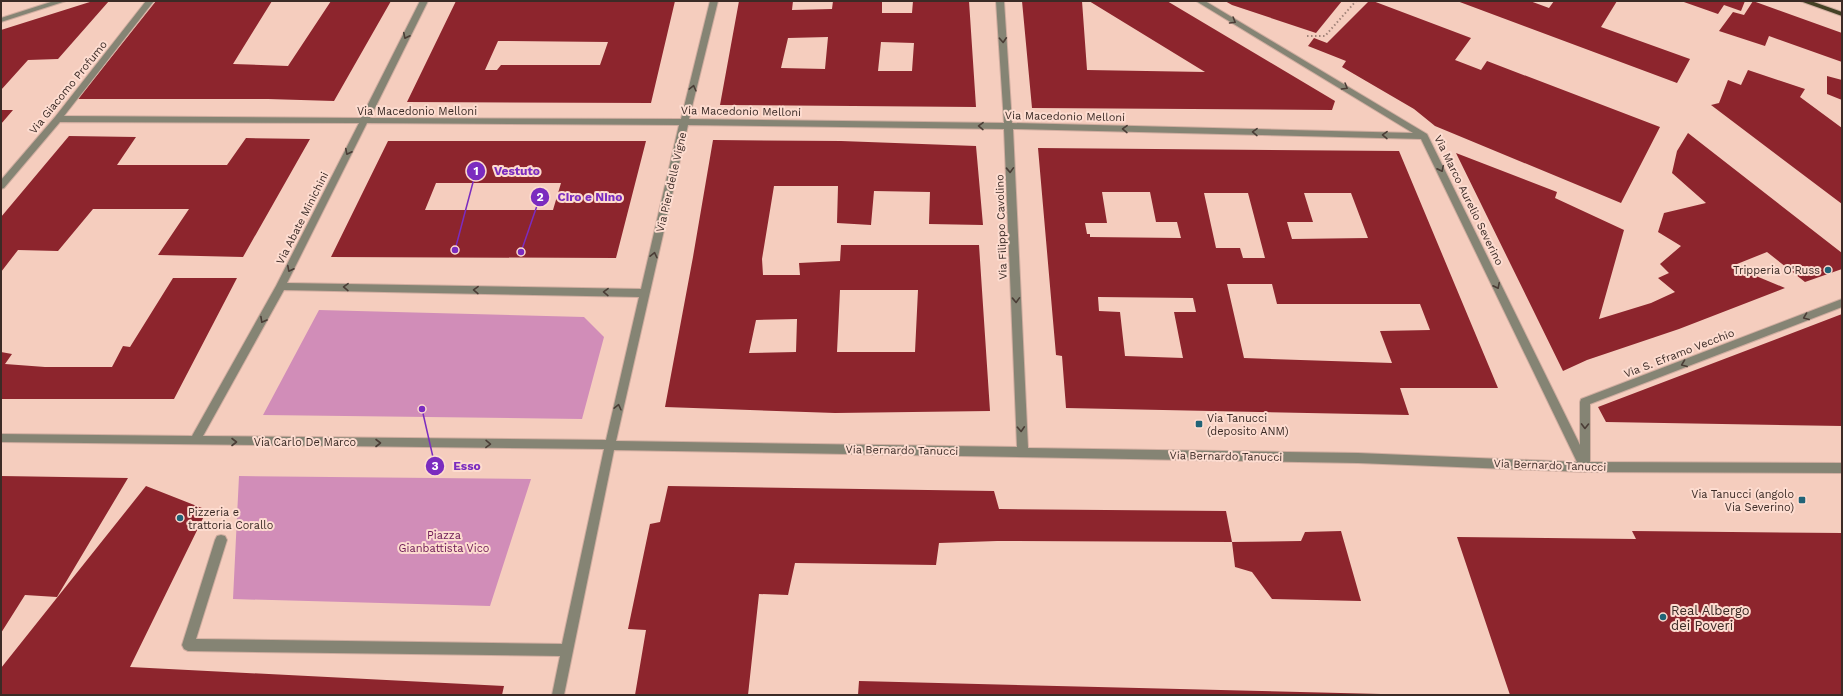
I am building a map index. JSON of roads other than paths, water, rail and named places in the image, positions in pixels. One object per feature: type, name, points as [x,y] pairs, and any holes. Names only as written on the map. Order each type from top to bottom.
[{"type":"main road","points":[[1804,1],[1842,14]]},
{"type":"street","points":[[1,20],[62,1]]},
{"type":"street","name":"Via Giacomo Profumo","points":[[1,186],[58,119],[150,1]]},
{"type":"street","name":"Via Abate Minichini","points":[[195,441],[282,286],[424,1]]},
{"type":"street","name":"Via Pier delle Vigne","points":[[645,293],[684,122],[714,1]]},
{"type":"street","name":"Via Filippo Cavolino","points":[[1000,1],[1008,126],[1023,453]]},
{"type":"street","name":"Via Marco Aurelio Severino","points":[[1200,1],[1424,136],[1585,466]]},
{"type":"street","name":"Via Macedonio Melloni","points":[[58,119],[364,122],[684,122],[1008,126],[1424,136]]},
{"type":"street","points":[[282,286],[645,293],[610,445],[558,695]]},
{"type":"street","name":"Via S. Eframo Vecchio","points":[[1585,466],[1585,402],[1842,303]]},
{"type":"street","name":"Via Carlo De Marco","points":[[1,438],[610,445]]},
{"type":"street","name":"Via Bernardo Tanucci","points":[[610,445],[1358,458],[1585,466],[1842,468]]},
{"type":"street","points":[[221,540],[188,645],[568,650]]},
{"type":"place","name":"Vestuto","points":[[455,250]]},
{"type":"place","name":"Ciro e Nino","points":[[521,252]]},
{"type":"place","name":"Tripperia O'Russ","points":[[1828,270]]},
{"type":"place","name":"Esso","points":[[422,409]]},
{"type":"place","name":"Via Tanucci (deposito ANM)","points":[[1199,424]]},
{"type":"place","name":"Via Tanucci (angolo Via Severino)","points":[[1802,500]]},
{"type":"place","name":"Pizzeria e trattoria Corallo","points":[[180,518]]},
{"type":"place","name":"Real Albergo dei Poveri","points":[[1663,617]]},
{"type":"park label","name":"Piazza Gianbattista Vico","points":[[444,541]]}]
